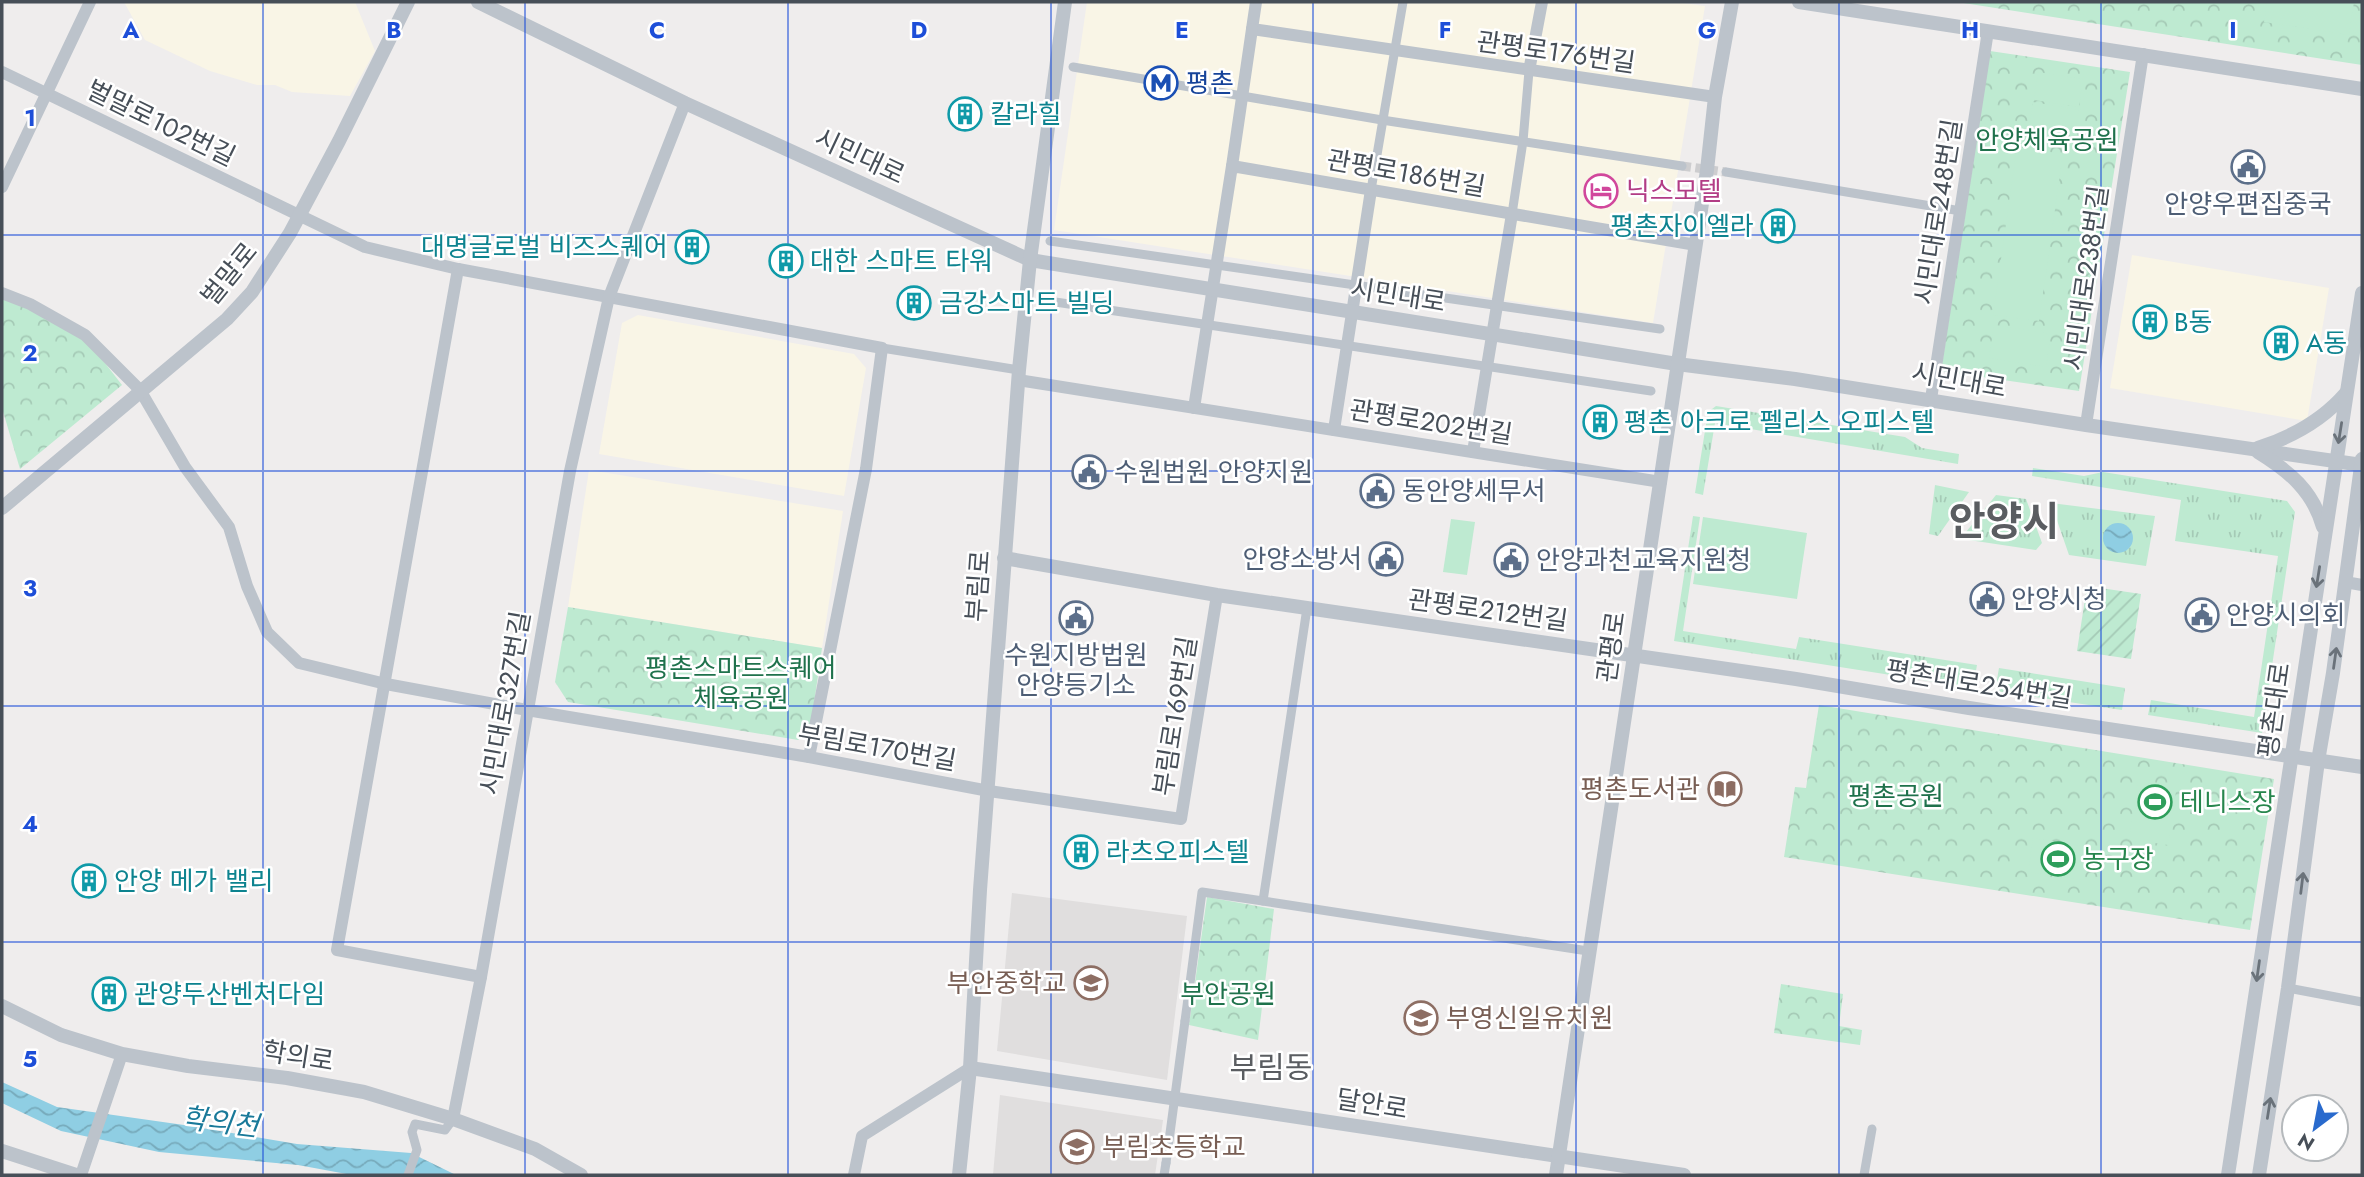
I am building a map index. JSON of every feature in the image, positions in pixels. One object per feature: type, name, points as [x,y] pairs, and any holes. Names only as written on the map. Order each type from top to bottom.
[{"type":"street","points":[[2,187],[90,2]]},
{"type":"street","name":"벌말로","points":[[2,508],[243,303],[261,280],[300,216],[408,2]]},
{"type":"street","name":"시민대로","points":[[478,2],[685,103],[1030,260],[1677,364],[2362,463]]},
{"type":"street","name":"부림로","points":[[959,1175],[970,1068],[980,890],[1019,375],[1030,260],[1065,2]]},
{"type":"street","points":[[1194,408],[1244,98],[1256,2]]},
{"type":"street","points":[[1334,430],[1403,2]]},
{"type":"street","points":[[1473,452],[1512,214],[1523,141],[1529,71],[1542,2]]},
{"type":"street","name":"관평로","points":[[1556,1175],[1696,245],[1715,97],[1732,2]]},
{"type":"street","points":[[1799,2],[2362,89]]},
{"type":"street","name":"관평로176번길","points":[[1252,29],[1715,97]]},
{"type":"street","name":"시민대로248번길","points":[[1931,399],[1988,31]]},
{"type":"street","name":"시민대로238번길","points":[[2086,425],[2143,54]]},
{"type":"street","points":[[1073,67],[1244,98],[1682,166]]},
{"type":"street","name":"벌말로102번길","points":[[2,72],[365,247],[458,269]]},
{"type":"street","name":"시민대로327번길","points":[[453,1119],[481,977],[570,471],[609,297],[685,103]]},
{"type":"street","name":"관평로186번길","points":[[1232,166],[1696,245]]},
{"type":"street","points":[[1727,172],[1961,211]]},
{"type":"street","points":[[1050,241],[1660,329]]},
{"type":"street","points":[[481,977],[337,950],[458,269],[1019,375]]},
{"type":"street","name":"부림로170번길","points":[[2,293],[30,304],[85,335],[140,390],[186,467],[229,527],[247,586],[267,632],[299,663],[386,684],[989,791]]},
{"type":"street","name":"평촌대로","points":[[2228,1175],[2262,946],[2280,847],[2291,757],[2362,293]]},
{"type":"street","points":[[1042,299],[1651,391]]},
{"type":"street","points":[[809,757],[866,469],[883,348]]},
{"type":"street","name":"관평로202번길","points":[[1019,375],[1194,408],[1661,482]]},
{"type":"street","points":[[2254,449],[2282,440],[2316,421],[2347,392]]},
{"type":"street","points":[[2254,449],[2282,467],[2308,493],[2320,515],[2325,533]]},
{"type":"street","name":"평촌대로","points":[[2259,1175],[2362,463]]},
{"type":"street","points":[[2351,536],[2362,521]]},
{"type":"street","name":"관평로212번길","points":[[1004,558],[1217,595],[1633,656]]},
{"type":"street","points":[[2345,582],[2362,585]]},
{"type":"street","name":"부림로169번길","points":[[989,791],[1181,819],[1217,595]]},
{"type":"street","points":[[1263,901],[1307,608]]},
{"type":"street","name":"평촌대로254번길","points":[[1633,656],[2362,767]]},
{"type":"street","points":[[1164,1175],[1202,892],[1588,951]]},
{"type":"street","points":[[2288,988],[2362,1002]]},
{"type":"street","name":"학의로","points":[[2,1006],[120,1061],[287,1078],[363,1092],[453,1119],[534,1149],[581,1175]]},
{"type":"street","points":[[2,1151],[81,1172],[120,1061]]},
{"type":"street","points":[[854,1175],[862,1136],[970,1068]]},
{"type":"street","name":"달안로","points":[[970,1068],[1684,1175]]},
{"type":"street","points":[[408,1175],[418,1150],[412,1132],[415,1124],[445,1130],[453,1119]]},
{"type":"street","points":[[1864,1175],[1872,1129]]},
{"type":"shaded area","points":[[124,2],[355,2],[375,51],[350,96],[292,92],[275,85],[257,85],[210,71],[145,40]]},
{"type":"shaded area","points":[[1087,2],[1675,2],[1705,6],[1653,323],[1054,230]]},
{"type":"shaded area","points":[[2132,255],[2329,288],[2307,421],[2110,388]]},
{"type":"shaded area","points":[[638,315],[854,354],[866,368],[844,496],[599,454],[622,323]]},
{"type":"shaded area","points":[[589,470],[843,511],[822,648],[568,607]]},
{"type":"shaded area","name":"부안중학교","points":[[1012,893],[1187,916],[1167,1080],[997,1051]]},
{"type":"shaded area","name":"부림초등학교","points":[[1000,1095],[1163,1120],[1155,1175],[993,1175]]},
{"type":"green space","points":[[1957,2],[2362,2],[2362,65]]},
{"type":"green space","points":[[2267,2],[2354,2],[2349,35],[2264,22]]},
{"type":"green space","name":"안양체육공원","points":[[1990,51],[2130,72],[2079,391],[1941,371]]},
{"type":"green space","points":[[2038,72],[2083,79],[2079,107],[2034,100]]},
{"type":"green space","points":[[2033,102],[2079,110],[2074,136],[2029,128]]},
{"type":"green space","points":[[2017,147],[2063,154],[2039,321],[1993,315]]},
{"type":"green space","points":[[2,297],[73,330],[91,345],[122,385],[20,469],[2,408]]},
{"type":"green space","points":[[1994,325],[2051,334],[2046,367],[1989,358]]},
{"type":"green space","points":[[1716,406],[1905,437],[1922,448],[1959,454],[1958,464],[1715,423],[1703,495],[1695,493],[1708,412]]},
{"type":"green space","points":[[2033,468],[2084,476],[2103,472],[2287,501],[2295,512],[2262,733],[2148,715],[2151,700],[2254,717],[2278,556],[2175,541],[2181,500],[2032,476]]},
{"type":"green space","points":[[1935,485],[1969,492],[1938,536],[1929,534]]},
{"type":"green space","points":[[1996,495],[2026,499],[2042,543],[2036,550],[1969,540],[1966,532]]},
{"type":"green space","points":[[2051,503],[2155,516],[2146,566],[2069,555]]},
{"type":"green space","points":[[1693,516],[1700,517],[1683,631],[1796,649],[1799,637],[1977,665],[1973,688],[1674,641]]},
{"type":"green space","points":[[1703,517],[1807,533],[1797,599],[1693,584]]},
{"type":"green space","points":[[1451,519],[1475,522],[1467,575],[1443,572]]},
{"type":"green space","points":[[2087,586],[2141,594],[2131,659],[2077,651]]},
{"type":"green space","name":"평촌스마트스퀘어 체육공원","points":[[568,607],[822,648],[810,731],[798,740],[568,702],[555,682]]},
{"type":"green space","points":[[1999,668],[2125,688],[2122,710],[1995,691]]},
{"type":"green space","name":"평촌공원","points":[[1819,705],[2274,779],[2250,930],[1784,857],[1795,787],[1806,788]]},
{"type":"green space","points":[[2137,785],[2176,791],[2168,845],[2129,839]]},
{"type":"green space","name":"농구장","points":[[2033,838],[2089,847],[2084,880],[2028,872]]},
{"type":"green space","name":"부안공원","points":[[1207,897],[1274,909],[1258,1040],[1189,1025]]},
{"type":"green space","points":[[1781,984],[1843,994],[1839,1026],[1862,1030],[1860,1045],[1774,1033]]},
{"type":"water","points":[[2118,523],[2124,524],[2132,532],[2132,544],[2124,552],[2118,553],[2112,552],[2104,544],[2103,538],[2104,532],[2112,524]]},
{"type":"water","name":"학의천","points":[[2,1082],[57,1107],[297,1144],[411,1153],[456,1175],[352,1175],[298,1165],[159,1152],[61,1131],[2,1103]]},
{"type":"tunnel","points":[[1682,166],[1726,172]]},
{"type":"place","name":"평촌","points":[[1161,83]]},
{"type":"place","name":"칼라힐","points":[[965,114]]},
{"type":"place","name":"안양우편집중국","points":[[2248,167]]},
{"type":"place","name":"닉스모텔","points":[[1601,191]]},
{"type":"place","name":"평촌자이엘라","points":[[1778,226]]},
{"type":"place","name":"대명글로벌 비즈스퀘어","points":[[692,247]]},
{"type":"place","name":"대한 스마트 타워","points":[[786,261]]},
{"type":"place","name":"금강스마트 빌딩","points":[[914,303]]},
{"type":"place","name":"B동","points":[[2150,322]]},
{"type":"place","name":"A동","points":[[2281,343]]},
{"type":"place","name":"평촌 아크로 펠리스 오피스텔","points":[[1600,422]]},
{"type":"place","name":"수원법원 안양지원","points":[[1089,472]]},
{"type":"place","name":"동안양세무서","points":[[1377,491]]},
{"type":"place","name":"안양소방서","points":[[1386,559]]},
{"type":"place","name":"안양과천교육지원청","points":[[1511,560]]},
{"type":"place","name":"안양시청","points":[[1987,599]]},
{"type":"place","name":"안양시의회","points":[[2202,615]]},
{"type":"place","name":"수원지방법원 안양등기소","points":[[1076,618]]},
{"type":"place","name":"평촌도서관","points":[[1725,789]]},
{"type":"place","name":"테니스장","points":[[2155,802]]},
{"type":"place","name":"라츠오피스텔","points":[[1081,852]]},
{"type":"place","name":"농구장","points":[[2058,859]]},
{"type":"place","name":"안양 메가 밸리","points":[[89,881]]},
{"type":"place","name":"부안중학교","points":[[1091,983]]},
{"type":"place","name":"관양두산벤처다임","points":[[109,994]]},
{"type":"place","name":"부영신일유치원","points":[[1421,1018]]},
{"type":"place","name":"부림초등학교","points":[[1077,1147]]},
{"type":"district","name":"안양시","points":[[2004,521]]},
{"type":"district","name":"부림동","points":[[1271,1067]]}]
